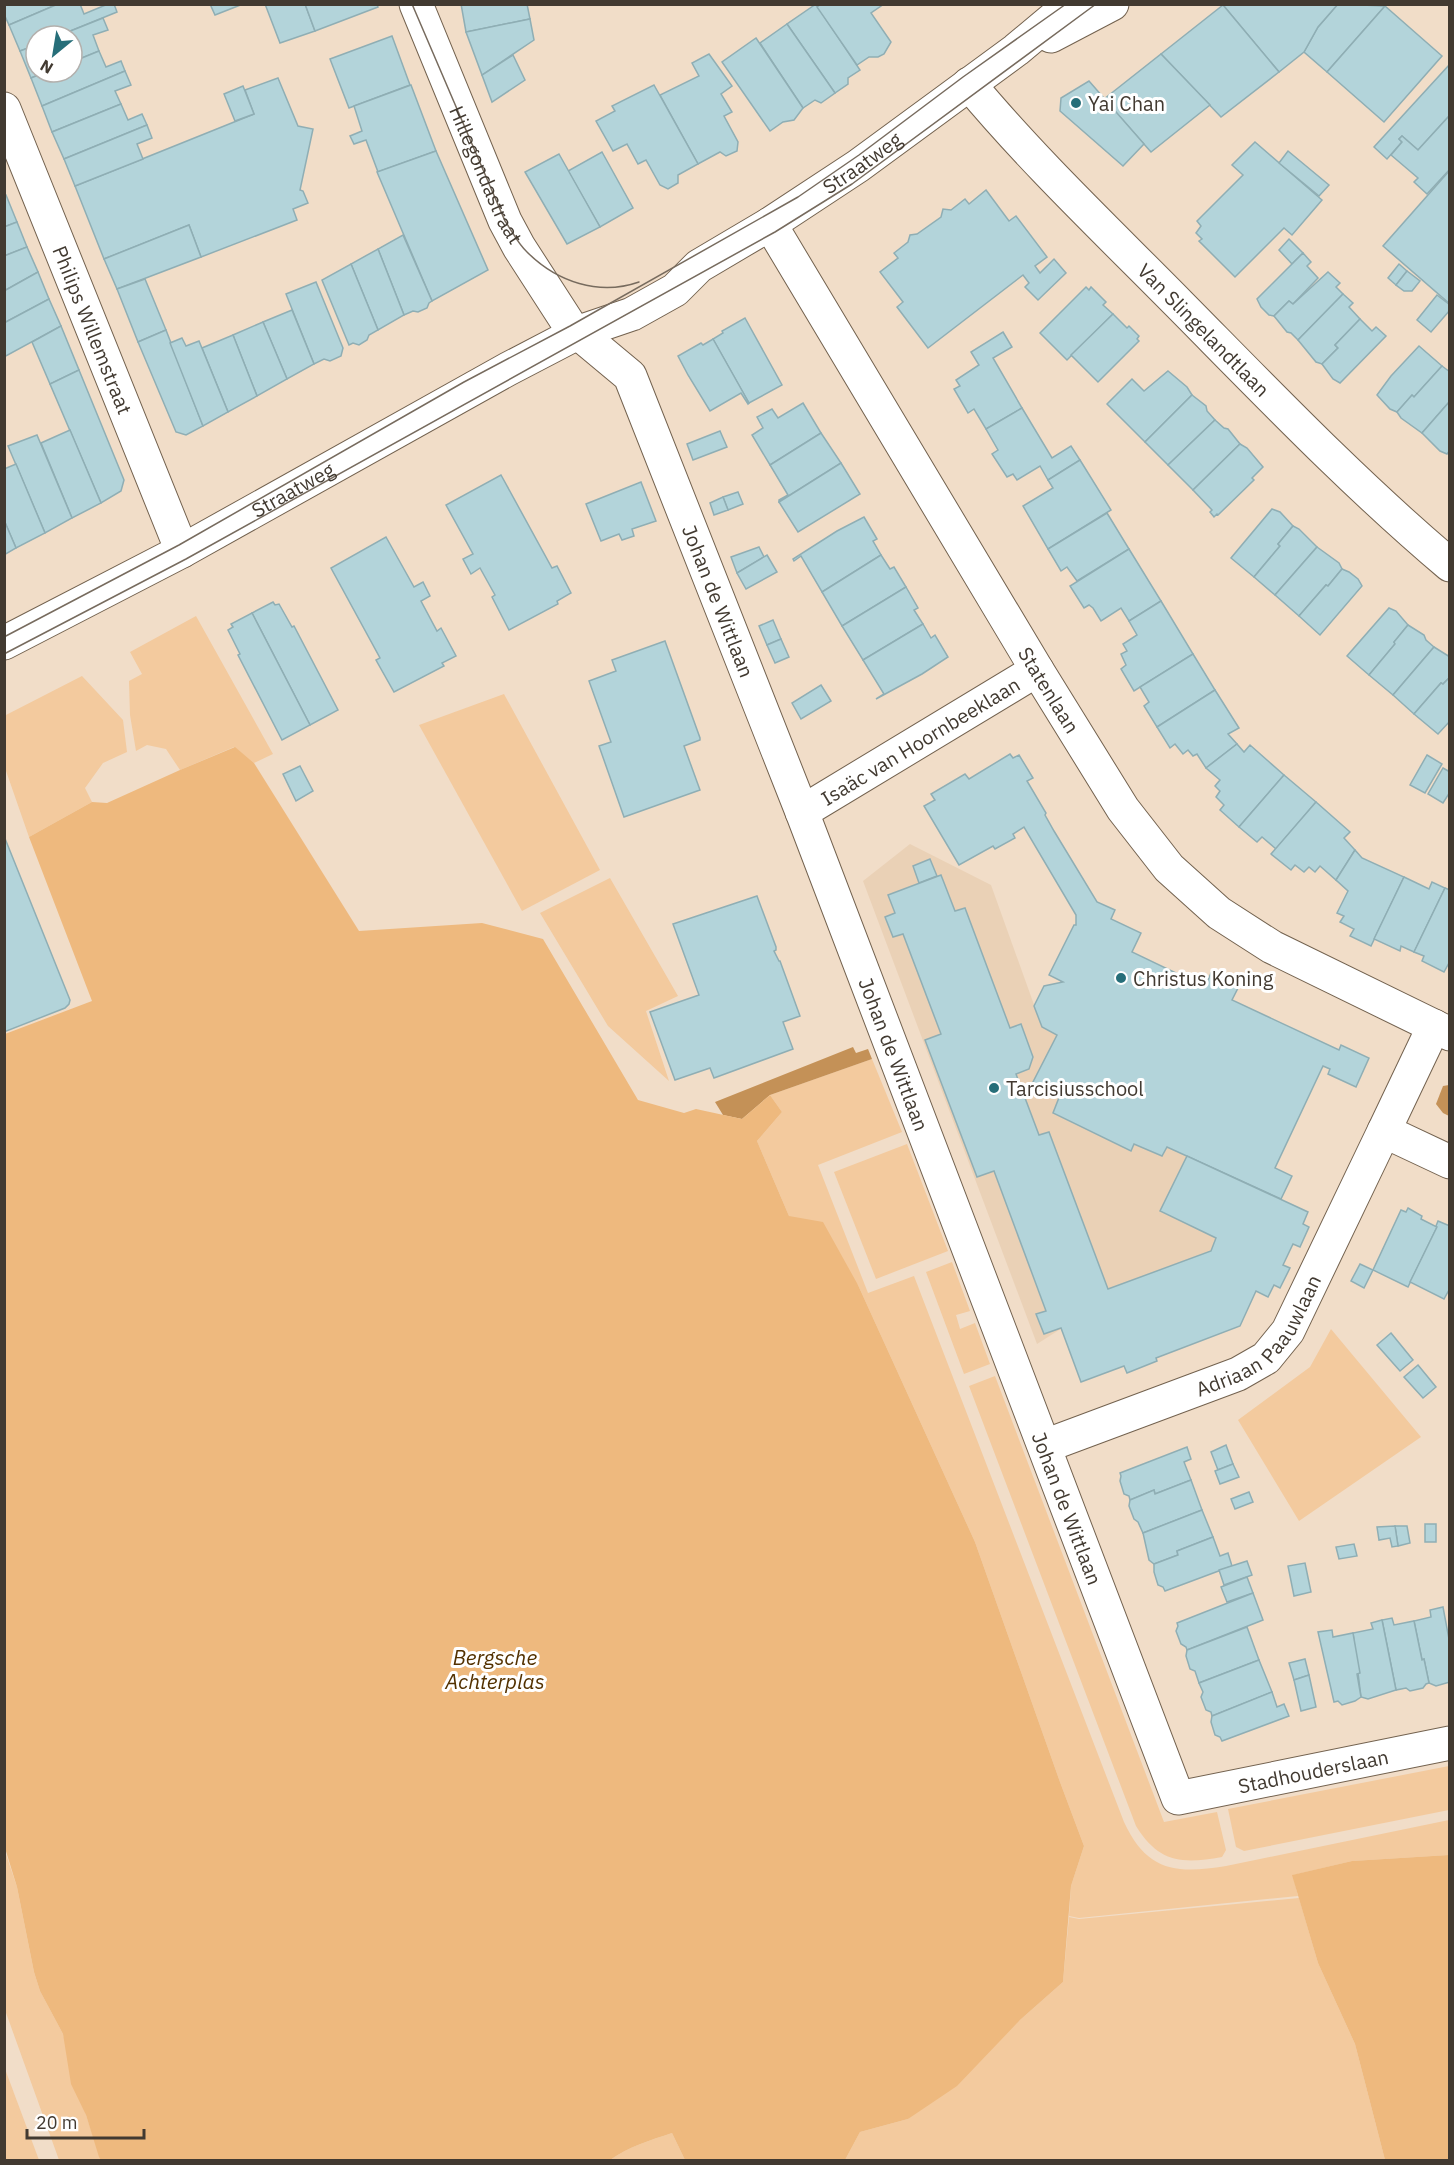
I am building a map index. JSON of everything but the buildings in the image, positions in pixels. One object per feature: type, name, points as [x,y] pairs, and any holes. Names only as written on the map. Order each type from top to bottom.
[{"type":"street","name":"Hillegondastraat","points":[[416,4],[506,221],[519,247],[570,326],[579,332]]},
{"type":"street","name":"Straatweg","points":[[4,643],[182,551],[508,369],[579,332],[617,304],[668,275],[699,266],[770,224],[858,166],[1016,50],[1071,4]]},
{"type":"street","name":"Straatweg","points":[[1016,50],[1055,34],[1112,4]]},
{"type":"street","name":"Van Slingelandtlaan","points":[[969,84],[1018,141],[1320,447],[1449,566]]},
{"type":"street","name":"Philips Willemstraat","points":[[4,109],[182,551]]},
{"type":"street","name":"Statenlaan","points":[[770,224],[1037,670],[1123,809],[1169,867],[1219,913],[1272,947],[1442,1030]]},
{"type":"street","name":"Johan de Wittlaan","points":[[579,332],[630,376],[802,812],[1178,1798]]},
{"type":"street","name":"Isaäc van Hoornbeeklaan","points":[[802,812],[1037,670]]},
{"type":"street","name":"Adriaan Paauwlaan","points":[[1045,1446],[1238,1374],[1266,1358],[1288,1331],[1384,1131],[1442,1030]]},
{"type":"street","points":[[1384,1131],[1449,1162]]},
{"type":"street","name":"Stadhouderslaan","points":[[1178,1798],[1449,1743]]},
{"type":"shaded area","points":[[196,616],[273,754],[254,763],[234,747],[180,770],[166,749],[147,745],[136,751],[130,715],[129,681],[142,674],[130,652]]},
{"type":"shaded area","points":[[82,676],[123,720],[127,752],[103,763],[85,788],[92,802],[29,837],[5,768],[4,716]]},
{"type":"shaded area","points":[[504,694],[600,870],[522,911],[419,725]]},
{"type":"shaded area","name":"Tarcisiusschool","points":[[910,844],[991,885],[1042,1027],[1057,1035],[1033,1082],[1060,1095],[1053,1113],[1131,1151],[1134,1144],[1161,1156],[1167,1147],[1187,1156],[1216,1238],[1211,1251],[1108,1289],[1089,1311],[1037,1344],[863,881]]},
{"type":"shaded area","points":[[610,878],[678,996],[646,1011],[669,1081],[608,1026],[540,913]]},
{"type":"shaded area","points":[[853,1047],[856,1053],[868,1049],[872,1059],[770,1095],[742,1119],[723,1115],[715,1102]]},
{"type":"shaded area","points":[[872,1059],[902,1132],[818,1165],[868,1293],[914,1276],[1124,1822],[1133,1839],[1153,1860],[1165,1866],[1193,1870],[1226,1866],[1449,1820],[1449,1855],[1352,1861],[1293,1875],[1298,1896],[1079,1918],[1069,1916],[1071,1886],[1084,1846],[975,1542],[858,1285],[789,1216],[757,1141],[782,1112],[770,1095]]},
{"type":"shaded area","points":[[1450,1085],[1449,1116],[1443,1113],[1436,1104],[1443,1086]]},
{"type":"shaded area","points":[[907,1144],[948,1251],[876,1279],[834,1172]]},
{"type":"shaded area","points":[[952,1262],[970,1311],[956,1315],[960,1329],[975,1323],[990,1364],[964,1374],[926,1272]]},
{"type":"shaded area","points":[[1331,1329],[1421,1437],[1299,1521],[1238,1420],[1310,1367]]},
{"type":"shaded area","points":[[995,1376],[1164,1822],[1217,1812],[1226,1850],[1222,1857],[1195,1860],[1173,1858],[1154,1847],[1136,1826],[969,1386]]},
{"type":"shaded area","points":[[1449,1766],[1449,1810],[1244,1851],[1236,1847],[1228,1809]]},
{"type":"shaded area","points":[[4,1848],[17,1887],[34,1972],[40,1991],[63,2034],[101,2160],[59,2160],[5,2010]]},
{"type":"shaded area","points":[[1299,1898],[1318,1963],[1355,2044],[1385,2160],[845,2160],[860,2132],[908,2119],[1063,1982],[1069,1917],[1079,1919]]},
{"type":"shaded area","points":[[5,2069],[39,2160],[5,2160]]},
{"type":"shaded area","points":[[672,2133],[685,2160],[610,2160],[648,2141]]},
{"type":"water","name":"Bergsche Achterplas","points":[[235,747],[254,763],[359,931],[482,923],[543,939],[638,1100],[684,1113],[696,1109],[742,1119],[770,1095],[782,1112],[757,1141],[789,1216],[823,1222],[858,1285],[975,1542],[1084,1846],[1071,1886],[1063,1982],[1020,2020],[957,2086],[908,2119],[860,2132],[845,2160],[685,2160],[672,2133],[648,2141],[610,2160],[101,2160],[99,2157],[86,2115],[71,2084],[63,2034],[40,1991],[34,1972],[17,1887],[5,1848],[5,1034],[92,1001],[29,837],[92,802],[107,803]]},
{"type":"water","points":[[1449,1855],[1449,2160],[1385,2160],[1355,2044],[1318,1963],[1292,1875],[1352,1861]]},
{"type":"tram line","points":[[412,4],[505,221],[521,245],[552,271],[579,284],[609,287],[639,282]]},
{"type":"tram line","points":[[4,637],[179,545],[464,382],[570,326],[798,197],[1066,4]]},
{"type":"tram line","points":[[4,654],[186,559],[775,232],[852,184],[1096,4]]},
{"type":"place","name":"Yai Chan","points":[[1076,103]]},
{"type":"place","name":"Christus Koning","points":[[1121,978]]},
{"type":"place","name":"Tarcisiusschool","points":[[994,1088]]}]
